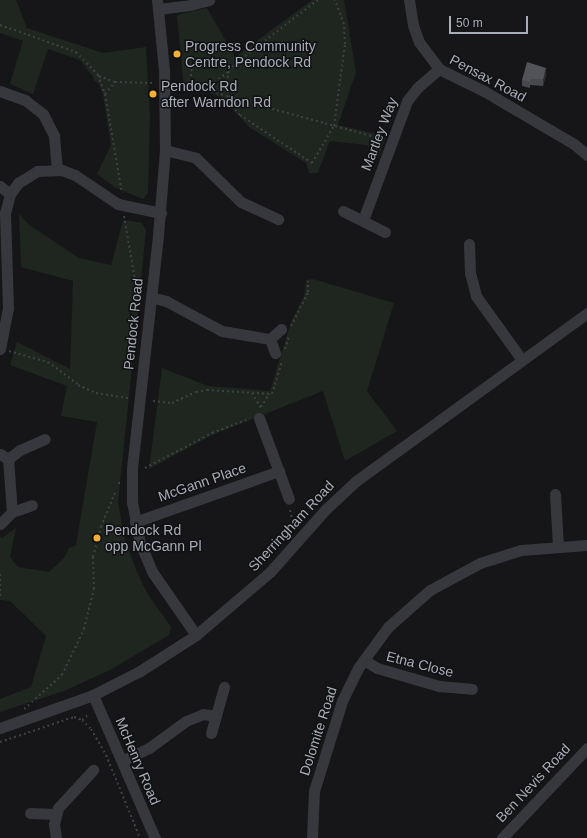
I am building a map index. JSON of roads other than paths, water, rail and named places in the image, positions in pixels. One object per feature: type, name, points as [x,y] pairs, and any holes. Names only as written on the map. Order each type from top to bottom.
[{"type":"street","points":[[157,4],[190,5],[209,0]]},
{"type":"street","name":"Pensax Road","points":[[409,0],[415,33],[424,51],[438,69],[484,91],[586,151]]},
{"type":"street","name":"Pendock Road","points":[[157,4],[165,82],[165,150],[161,213],[132,478],[134,522],[140,543],[153,573],[196,635]]},
{"type":"street","name":"Martley Way","points":[[363,220],[392,141],[412,93],[438,69]]},
{"type":"street","points":[[0,91],[25,100],[43,114],[52,130],[56,143],[57,169]]},
{"type":"street","points":[[165,150],[196,158],[241,202],[259,213],[278,219]]},
{"type":"street","points":[[0,349],[8,308],[3,263],[5,213],[10,194],[18,183],[32,173],[57,169],[75,175],[118,204],[161,213]]},
{"type":"street","points":[[0,186],[10,194]]},
{"type":"street","points":[[343,211],[385,232]]},
{"type":"street","points":[[469,244],[470,273],[476,296],[522,360]]},
{"type":"street","points":[[151,297],[166,301],[222,331],[270,339],[281,355]]},
{"type":"street","points":[[584,315],[587,327]]},
{"type":"street","name":"Sherringham Road","points":[[0,728],[27,721],[93,695],[140,671],[196,635],[245,596],[297,542],[326,509],[356,481],[584,315]]},
{"type":"street","points":[[270,339],[281,329]]},
{"type":"street","points":[[258,417],[289,499]]},
{"type":"street","points":[[12,512],[4,457],[45,439]]},
{"type":"street","name":"McGann Place","points":[[134,522],[279,471]]},
{"type":"street","points":[[555,494],[558,546]]},
{"type":"street","points":[[0,524],[12,512],[32,505]]},
{"type":"street","name":"Dolomite Road","points":[[312,838],[312,814],[317,782],[342,701],[364,660],[393,622],[420,598],[449,578],[510,553],[558,546],[587,545]]},
{"type":"street","name":"Etna Close","points":[[364,660],[378,668],[439,686],[472,690]]},
{"type":"street","points":[[210,733],[224,687]]},
{"type":"street","name":"McHenry Road","points":[[93,695],[155,838]]},
{"type":"street","points":[[122,761],[149,748],[186,721],[203,714],[216,716]]},
{"type":"street","name":"Ben Nevis Road","points":[[502,838],[587,748]]},
{"type":"street","points":[[56,838],[54,824],[56,814],[93,770]]},
{"type":"street","points":[[30,813],[56,814]]},
{"type":"place","name":"Progress Community Centre, Pendock Rd","points":[[177,54]]},
{"type":"place","name":"Pendock Rd after Warndon Rd","points":[[153,94]]},
{"type":"place","name":"Pendock Rd opp McGann Pl","points":[[97,538]]}]
